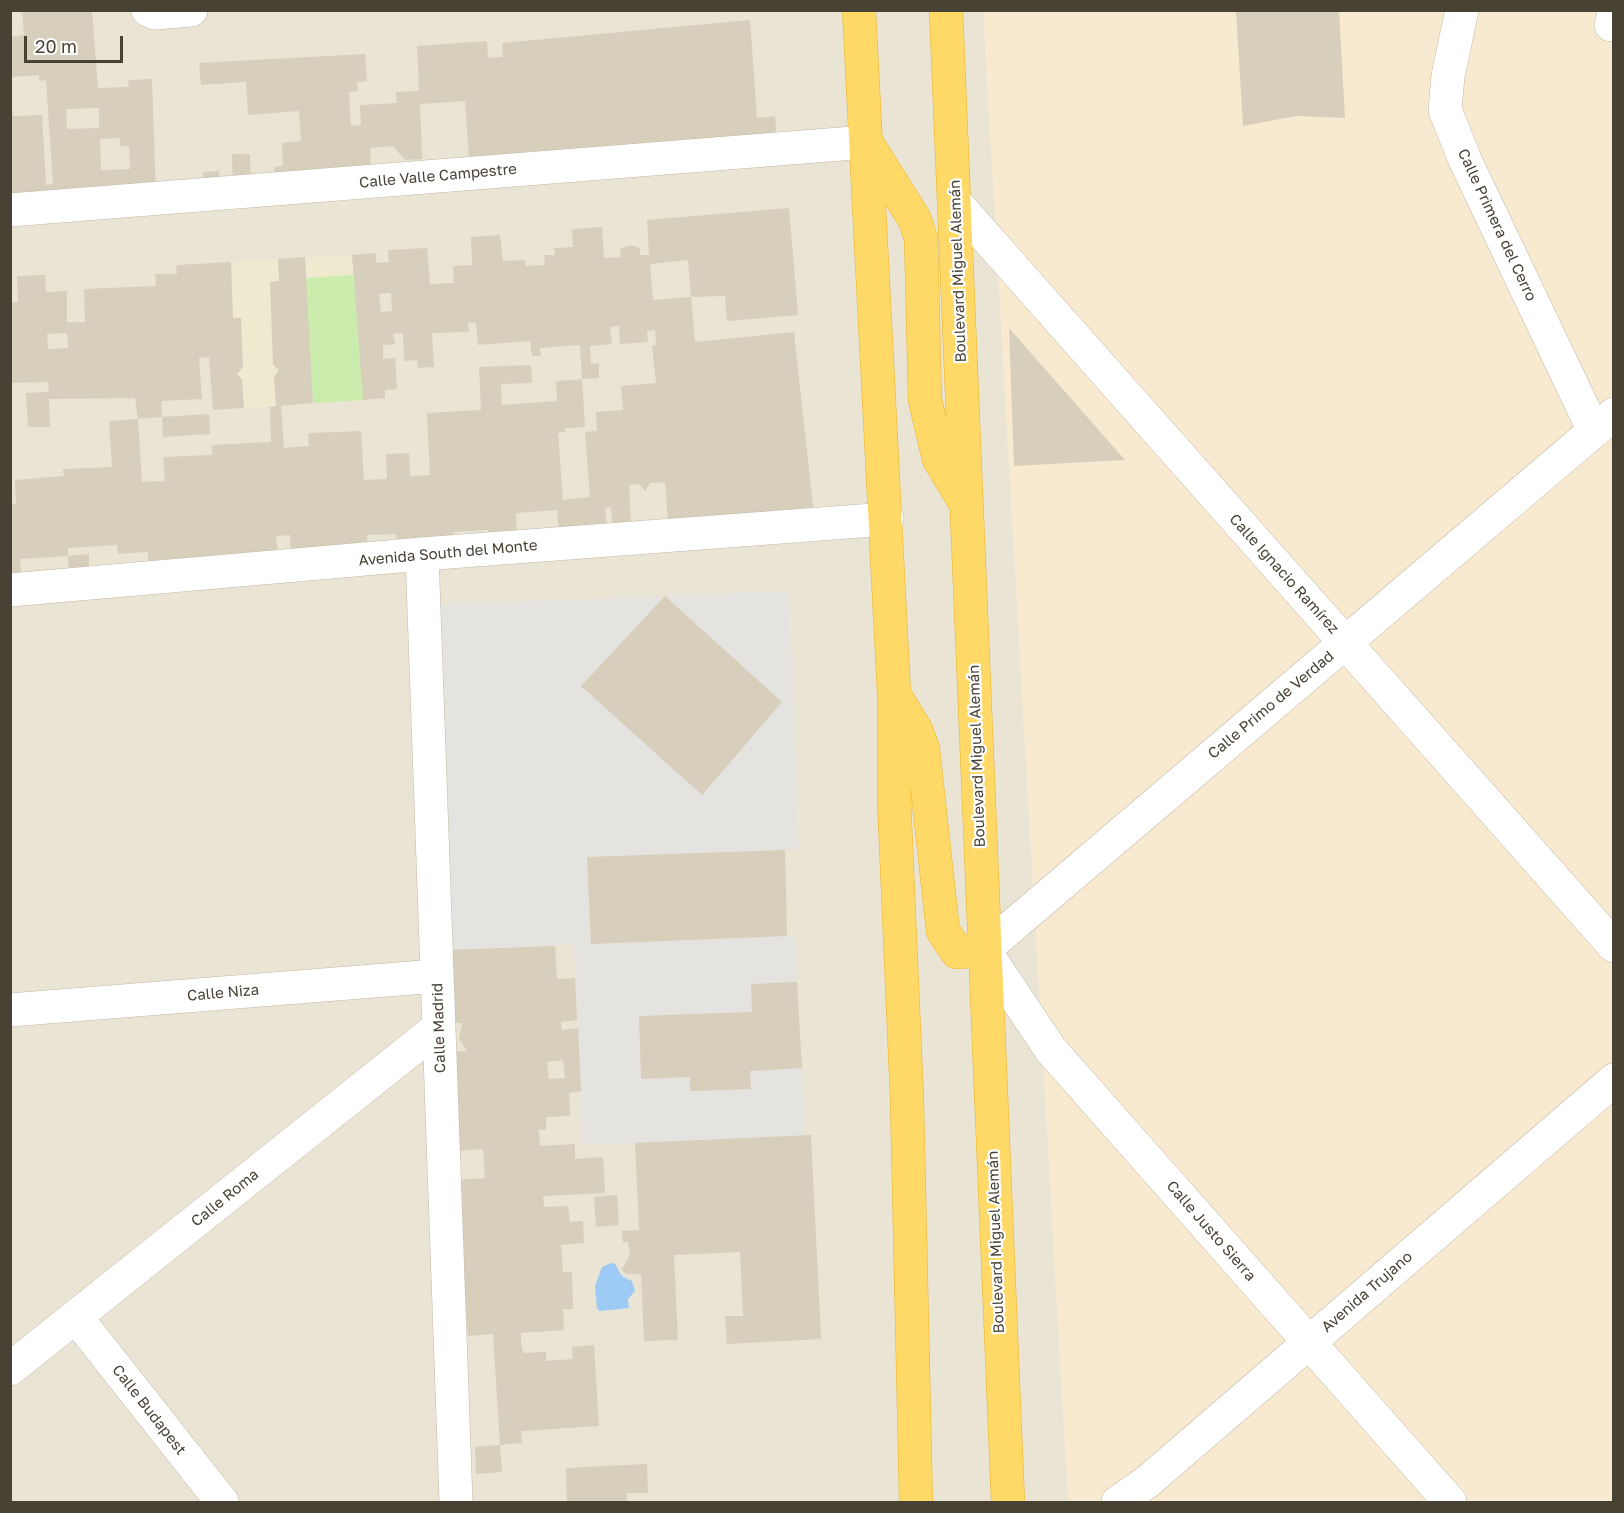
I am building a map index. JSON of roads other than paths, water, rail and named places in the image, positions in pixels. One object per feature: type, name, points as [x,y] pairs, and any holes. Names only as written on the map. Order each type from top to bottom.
[{"type":"highway","points":[[859,10],[887,519],[894,694],[894,799],[907,1100],[916,1503]]},
{"type":"highway","name":"Boulevard Miguel Alemán","points":[[946,10],[1008,1503]]},
{"type":"highway","points":[[866,142],[915,220],[921,239],[925,400],[939,459],[967,506]]},
{"type":"highway","points":[[894,694],[916,730],[923,749],[943,931],[957,952],[984,950]]},
{"type":"street","points":[[148,10],[154,13],[191,10]]},
{"type":"street","name":"Calle Primera del Cerro","points":[[1462,10],[1448,76],[1445,110],[1465,160],[1604,423]]},
{"type":"street","name":"Calle Valle Campestre","points":[[10,210],[866,142]]},
{"type":"street","name":"Calle Ignacio Ramírez","points":[[955,202],[1614,946]]},
{"type":"street","name":"Calle Primo de Verdad","points":[[984,950],[1604,423]]},
{"type":"street","name":"Avenida South del Monte","points":[[10,590],[422,554],[887,519]]},
{"type":"street","name":"Calle Madrid","points":[[422,554],[456,1503]]},
{"type":"street","name":"Calle Justo Sierra","points":[[984,950],[1051,1050],[1450,1503]]},
{"type":"street","name":"Calle Niza","points":[[10,1010],[436,976]]},
{"type":"street","name":"Calle Roma","points":[[10,1369],[439,1027]]},
{"type":"street","name":"Avenida Trujano","points":[[1118,1503],[1147,1482],[1614,1080]]},
{"type":"street","name":"Calle Budapest","points":[[76,1317],[222,1503]]},
{"type":"water","points":[[611,1263],[615,1264],[622,1276],[632,1281],[635,1291],[628,1299],[629,1308],[600,1311],[597,1309],[595,1286],[602,1267]]}]
